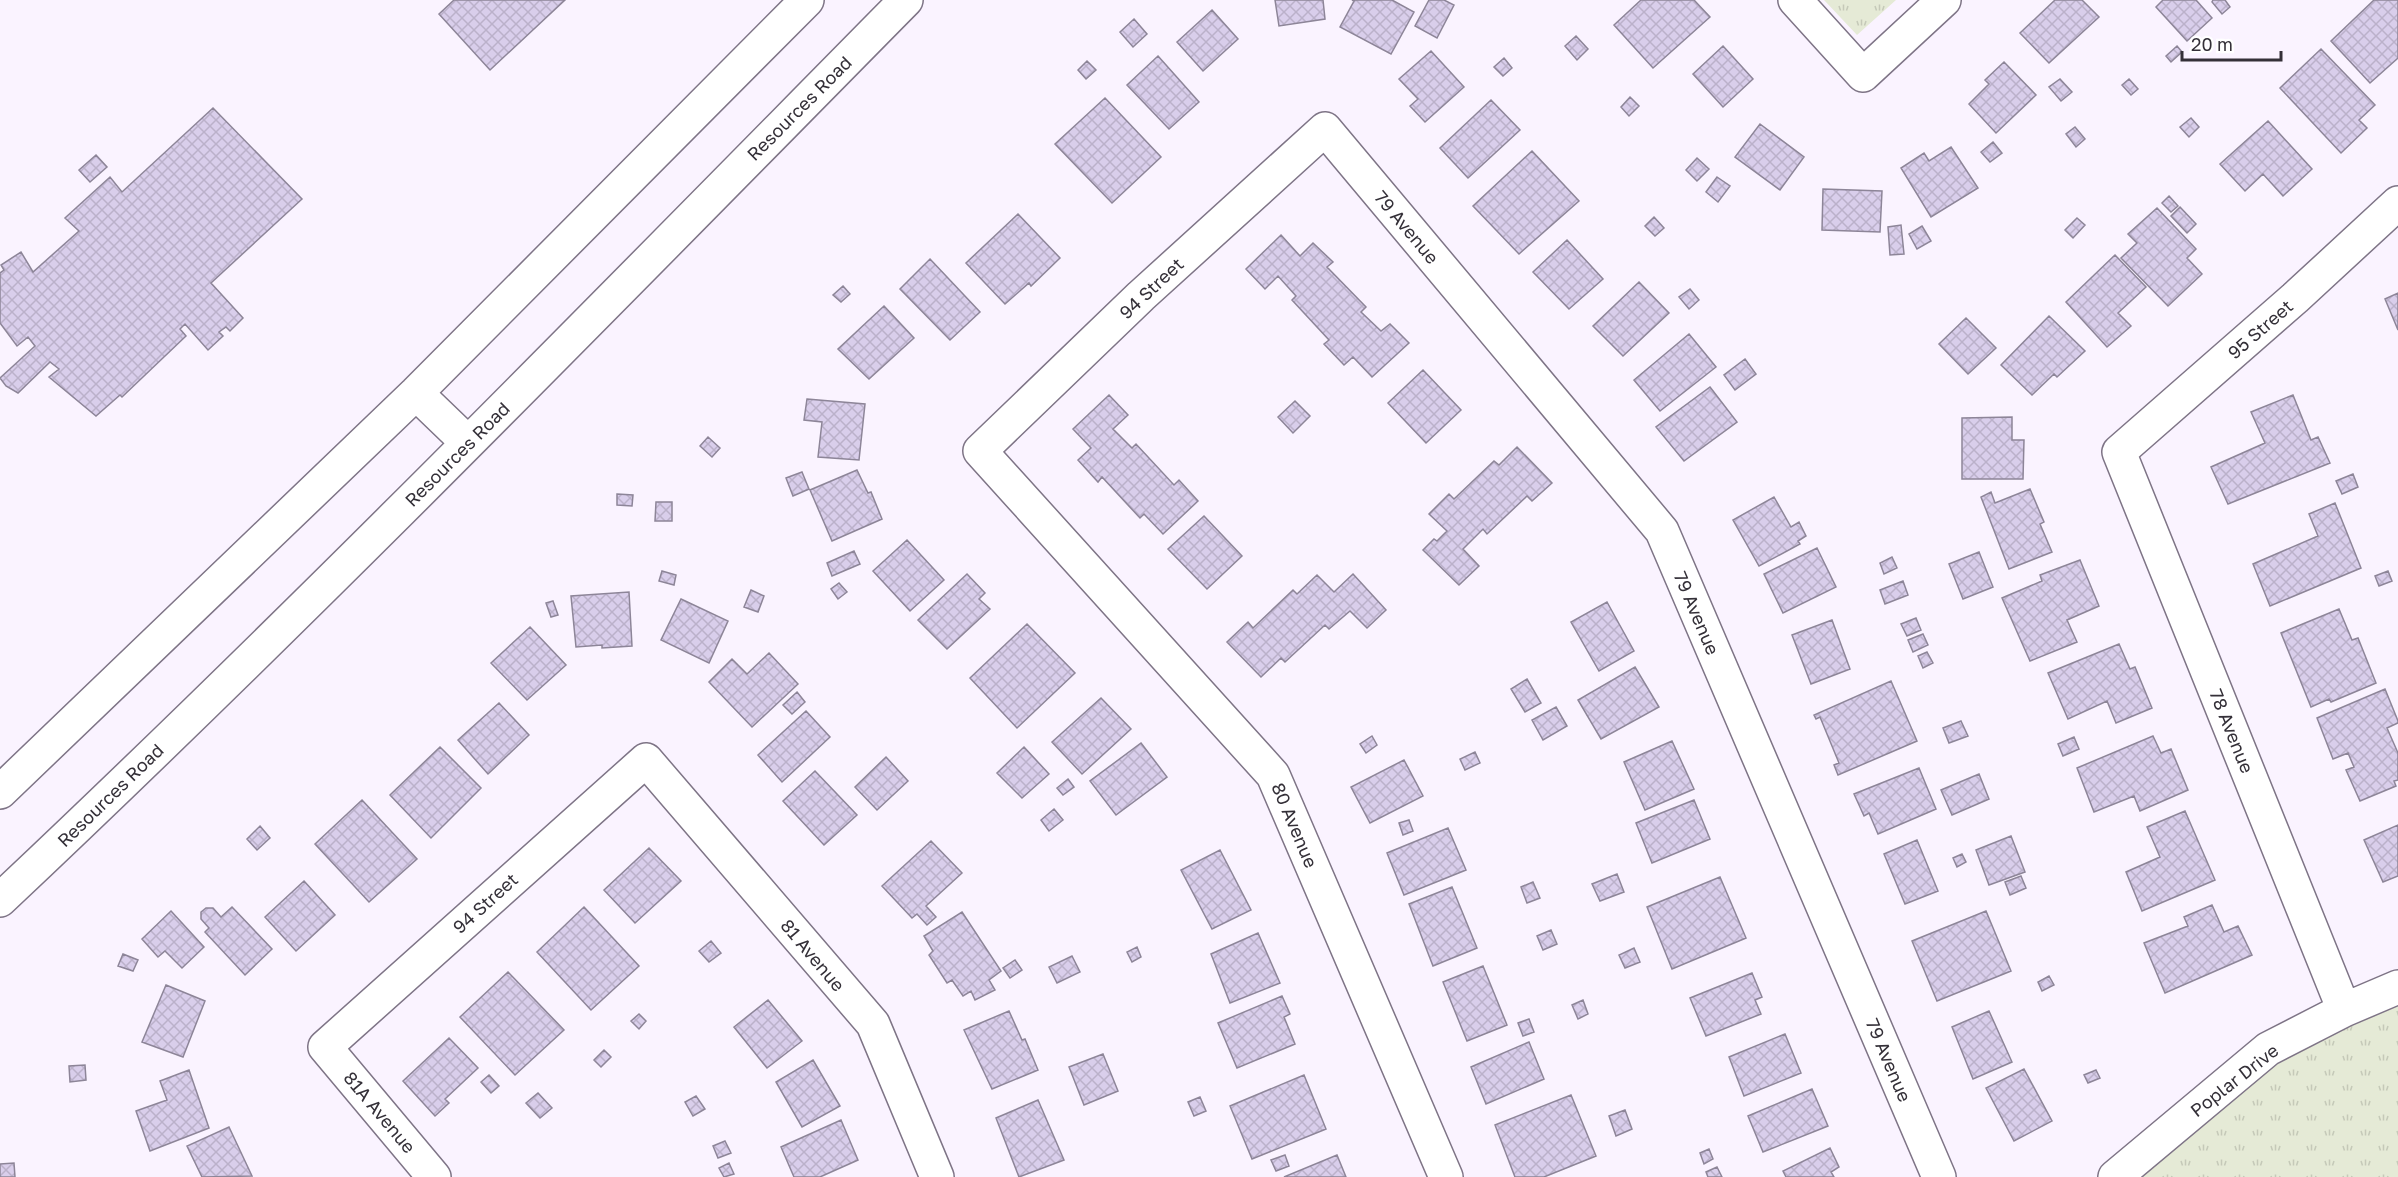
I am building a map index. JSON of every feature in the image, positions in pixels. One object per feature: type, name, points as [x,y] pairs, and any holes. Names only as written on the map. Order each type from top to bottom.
[{"type":"street","points":[[0,792],[416,393],[807,0]]},
{"type":"street","name":"Resources Road","points":[[0,900],[130,777],[468,443],[906,0]]},
{"type":"street","points":[[1795,0],[1863,75],[1944,0]]},
{"type":"street","name":"94 Street","points":[[980,451],[1142,296],[1325,129]]},
{"type":"street","name":"79 Avenue","points":[[1325,129],[1662,531],[1939,1177]]},
{"type":"street","name":"95 Street","points":[[2119,452],[2295,298],[2398,203]]},
{"type":"street","points":[[416,393],[468,443]]},
{"type":"street","name":"80 Avenue","points":[[980,451],[1273,775],[1446,1177]]},
{"type":"street","name":"78 Avenue","points":[[2119,452],[2344,1010]]},
{"type":"street","name":"94 Street","points":[[325,1047],[646,760]]},
{"type":"street","name":"81 Avenue","points":[[646,760],[873,1024],[937,1177]]},
{"type":"street","name":"Poplar Drive","points":[[2115,1177],[2268,1049],[2344,1010],[2398,987]]},
{"type":"street","name":"81A Avenue","points":[[325,1047],[434,1177]]},
{"type":"green space","points":[[1824,0],[1896,0],[1857,35]]},
{"type":"green space","points":[[2398,987],[2398,1177],[2115,1177],[2268,1049]]},
{"type":"building","points":[[454,0],[565,0],[490,70],[439,14]]},
{"type":"building","points":[[1275,0],[1323,0],[1325,19],[1279,26]]},
{"type":"building","points":[[1352,0],[1392,0],[1414,12],[1391,54],[1340,27],[1354,1]]},
{"type":"building","points":[[1429,0],[1444,0],[1454,5],[1437,38],[1415,26]]},
{"type":"building","points":[[1641,0],[1694,0],[1710,17],[1653,68],[1614,25]]},
{"type":"building","points":[[2055,0],[2082,0],[2099,17],[2049,63],[2020,33]]},
{"type":"building","points":[[2163,0],[2196,0],[2212,18],[2187,41],[2156,7]]},
{"type":"building","points":[[2213,0],[2225,0],[2230,7],[2222,14],[2212,2]]},
{"type":"building","points":[[2374,0],[2398,0],[2398,58],[2370,83],[2331,41]]},
{"type":"building","points":[[1212,10],[1238,39],[1203,71],[1177,42]]},
{"type":"building","points":[[1134,19],[1147,34],[1133,47],[1120,32]]},
{"type":"building","points":[[1576,36],[1588,49],[1577,60],[1565,46]]},
{"type":"building","points":[[1723,46],[1753,79],[1723,107],[1693,74]]},
{"type":"building","points":[[2177,46],[2182,52],[2171,62],[2166,56]]},
{"type":"building","points":[[2321,49],[2375,105],[2359,120],[2367,128],[2341,153],[2280,88]]},
{"type":"building","points":[[1431,51],[1464,87],[1425,122],[1410,106],[1418,99],[1399,79]]},
{"type":"building","points":[[1158,56],[1199,102],[1169,129],[1127,85]]},
{"type":"building","points":[[1504,58],[1512,68],[1503,76],[1494,67]]},
{"type":"building","points":[[1087,61],[1096,70],[1086,79],[1078,70]]},
{"type":"building","points":[[2004,62],[2036,95],[1996,133],[1969,104],[1989,84],[1985,80]]},
{"type":"building","points":[[2060,79],[2072,92],[2061,101],[2049,87]]},
{"type":"building","points":[[2129,79],[2138,89],[2131,95],[2122,85]]},
{"type":"building","points":[[1630,97],[1639,106],[1629,116],[1621,107]]},
{"type":"building","points":[[1105,98],[1161,157],[1112,203],[1055,144]]},
{"type":"building","points":[[1491,100],[1520,130],[1468,178],[1440,148]]},
{"type":"building","points":[[213,108],[302,199],[211,283],[243,318],[230,331],[226,327],[219,332],[223,336],[208,350],[185,324],[180,329],[186,336],[122,397],[120,395],[96,416],[49,377],[59,369],[50,362],[18,393],[6,386],[0,378],[35,346],[28,337],[17,346],[0,323],[0,273],[4,270],[1,265],[21,252],[33,272],[79,231],[65,218],[110,177],[122,192]]},
{"type":"building","points":[[2191,118],[2199,127],[2189,137],[2180,127]]},
{"type":"building","points":[[2268,121],[2312,169],[2283,196],[2263,174],[2245,191],[2220,164]]},
{"type":"building","points":[[1760,124],[1804,157],[1780,190],[1735,157]]},
{"type":"building","points":[[2075,127],[2085,139],[2076,147],[2066,134]]},
{"type":"building","points":[[1993,142],[2002,153],[1990,162],[1981,152]]},
{"type":"building","points":[[1951,147],[1978,188],[1931,217],[1901,168],[1924,153],[1929,161]]},
{"type":"building","points":[[1532,151],[1579,201],[1519,254],[1473,206]]},
{"type":"building","points":[[96,155],[107,167],[90,182],[79,170]]},
{"type":"building","points":[[1697,158],[1709,169],[1697,181],[1686,170]]},
{"type":"building","points":[[1717,177],[1730,186],[1718,202],[1706,192]]},
{"type":"building","points":[[1823,189],[1882,191],[1880,232],[1822,230]]},
{"type":"building","points":[[2169,196],[2178,206],[2171,212],[2162,203]]},
{"type":"building","points":[[2180,207],[2196,224],[2187,233],[2171,216]]},
{"type":"building","points":[[2157,208],[2196,249],[2187,258],[2202,274],[2168,306],[2121,258],[2137,243],[2128,234]]},
{"type":"building","points":[[1018,214],[1060,258],[1031,286],[1029,283],[1005,304],[966,263]]},
{"type":"building","points":[[1654,217],[1664,228],[1655,236],[1645,226]]},
{"type":"building","points":[[2077,218],[2085,225],[2073,238],[2065,230]]},
{"type":"building","points":[[1901,225],[1904,254],[1890,255],[1888,227]]},
{"type":"building","points":[[1922,226],[1931,241],[1917,249],[1909,234]]},
{"type":"building","points":[[1281,235],[1300,256],[1313,243],[1333,262],[1327,267],[1366,307],[1361,312],[1381,331],[1390,324],[1409,343],[1372,377],[1353,357],[1344,365],[1324,344],[1329,340],[1292,300],[1296,296],[1278,276],[1265,289],[1246,269]]},
{"type":"building","points":[[1567,240],[1603,279],[1569,309],[1533,272]]},
{"type":"building","points":[[2115,255],[2146,287],[2118,313],[2131,326],[2107,347],[2066,302]]},
{"type":"building","points":[[930,259],[980,312],[950,340],[900,289]]},
{"type":"building","points":[[1639,282],[1669,313],[1623,356],[1593,326]]},
{"type":"building","points":[[843,286],[850,294],[841,302],[833,295]]},
{"type":"building","points":[[1690,289],[1699,300],[1689,309],[1679,297]]},
{"type":"building","points":[[2398,293],[2398,330],[2385,299]]},
{"type":"building","points":[[884,306],[914,338],[869,379],[838,349]]},
{"type":"building","points":[[2049,316],[2085,351],[2057,377],[2054,374],[2032,395],[2001,365]]},
{"type":"building","points":[[1966,318],[1996,348],[1968,374],[1939,344]]},
{"type":"building","points":[[1689,334],[1716,367],[1660,411],[1634,380]]},
{"type":"building","points":[[1745,359],[1756,374],[1735,390],[1724,375]]},
{"type":"building","points":[[1423,370],[1461,410],[1426,443],[1388,403]]},
{"type":"building","points":[[1710,387],[1737,422],[1684,461],[1656,427]]},
{"type":"building","points":[[1109,395],[1128,415],[1113,429],[1132,448],[1136,444],[1174,485],[1179,480],[1198,501],[1163,534],[1144,514],[1140,518],[1102,477],[1098,482],[1078,460],[1091,448],[1073,429]]},
{"type":"building","points":[[2293,395],[2311,440],[2318,437],[2330,463],[2228,504],[2211,467],[2265,443],[2251,412]]},
{"type":"building","points":[[807,399],[865,404],[859,460],[818,457],[822,422],[804,420]]},
{"type":"building","points":[[1295,401],[1310,416],[1293,433],[1278,417]]},
{"type":"building","points":[[2012,417],[2012,440],[2024,440],[2023,479],[1962,479],[1962,418]]},
{"type":"building","points":[[708,437],[720,448],[712,457],[700,446]]},
{"type":"building","points":[[1517,447],[1552,483],[1532,501],[1527,496],[1487,534],[1483,529],[1463,549],[1479,566],[1459,585],[1423,550],[1447,531],[1429,514],[1449,494],[1454,499],[1494,461],[1499,465]]},
{"type":"building","points":[[857,470],[868,493],[871,492],[882,519],[832,541],[810,490]]},
{"type":"building","points":[[802,472],[809,489],[793,496],[786,478]]},
{"type":"building","points":[[2353,474],[2358,487],[2342,494],[2336,481]]},
{"type":"building","points":[[2030,489],[2044,522],[2040,524],[2052,552],[2009,569],[1981,497],[1991,492],[1995,503]]},
{"type":"building","points":[[617,494],[633,495],[632,506],[617,505]]},
{"type":"building","points":[[1774,497],[1791,527],[1799,522],[1806,536],[1798,541],[1800,544],[1759,566],[1733,520]]},
{"type":"building","points":[[656,502],[672,502],[672,521],[655,521]]},
{"type":"building","points":[[2335,503],[2361,568],[2270,606],[2253,564],[2318,536],[2309,514]]},
{"type":"building","points":[[1204,516],[1242,556],[1207,589],[1168,549]]},
{"type":"building","points":[[907,540],[944,580],[910,611],[873,571]]},
{"type":"building","points":[[1817,548],[1836,587],[1783,613],[1764,574]]},
{"type":"building","points":[[854,551],[860,564],[832,576],[827,563]]},
{"type":"building","points":[[1979,552],[1993,587],[1963,599],[1949,564]]},
{"type":"building","points":[[1892,557],[1897,568],[1884,574],[1880,563]]},
{"type":"building","points":[[2080,560],[2099,606],[2067,620],[2077,642],[2030,661],[2002,598],[2042,581],[2040,575]]},
{"type":"building","points":[[662,571],[676,575],[674,585],[659,581]]},
{"type":"building","points":[[2388,571],[2392,581],[2379,586],[2375,576]]},
{"type":"building","points":[[967,574],[985,593],[979,599],[990,609],[947,649],[918,620]]},
{"type":"building","points":[[1353,574],[1386,610],[1367,628],[1350,611],[1329,629],[1325,625],[1285,662],[1281,658],[1261,677],[1227,642],[1248,622],[1253,628],[1293,590],[1297,594],[1317,575],[1334,592]]},
{"type":"building","points":[[1903,581],[1908,595],[1885,604],[1880,590]]},
{"type":"building","points":[[839,583],[847,592],[838,599],[831,589]]},
{"type":"building","points":[[751,590],[764,596],[758,612],[744,607]]},
{"type":"building","points":[[629,592],[632,646],[576,647],[571,596]]},
{"type":"building","points":[[681,599],[728,621],[709,663],[661,640]]},
{"type":"building","points":[[553,601],[558,615],[551,617],[546,603]]},
{"type":"building","points":[[1607,602],[1634,651],[1599,671],[1571,622]]},
{"type":"building","points":[[2339,609],[2352,640],[2358,638],[2376,683],[2331,702],[2329,699],[2311,707],[2281,633]]},
{"type":"building","points":[[1916,618],[1921,630],[1907,636],[1901,624]]},
{"type":"building","points":[[1832,620],[1850,669],[1811,684],[1792,635]]},
{"type":"building","points":[[1027,624],[1075,673],[1017,728],[970,678]]},
{"type":"building","points":[[530,627],[566,665],[527,700],[491,663]]},
{"type":"building","points":[[1923,634],[1928,645],[1913,652],[1908,640]]},
{"type":"building","points":[[2119,644],[2130,669],[2135,667],[2152,708],[2116,723],[2107,701],[2068,719],[2048,673]]},
{"type":"building","points":[[1927,652],[1933,663],[1923,668],[1918,656]]},
{"type":"building","points":[[769,653],[798,684],[752,727],[709,682],[732,659],[747,674]]},
{"type":"building","points":[[1635,667],[1659,707],[1601,739],[1578,700]]},
{"type":"building","points":[[1527,679],[1541,703],[1525,712],[1511,689]]},
{"type":"building","points":[[1891,681],[1917,741],[1838,775],[1834,765],[1839,763],[1820,717],[1816,719],[1814,715]]},
{"type":"building","points":[[2385,689],[2398,721],[2387,728],[2398,753],[2398,780],[2394,781],[2396,786],[2360,801],[2346,770],[2354,767],[2348,753],[2333,759],[2317,718]]},
{"type":"building","points":[[797,692],[805,702],[792,714],[783,705]]},
{"type":"building","points":[[1101,698],[1131,729],[1082,774],[1052,742]]},
{"type":"building","points":[[499,703],[529,735],[488,774],[458,740]]},
{"type":"building","points":[[1556,707],[1567,726],[1543,740],[1532,720]]},
{"type":"building","points":[[806,711],[830,737],[782,782],[758,755]]},
{"type":"building","points":[[1961,721],[1968,736],[1949,743],[1943,728]]},
{"type":"building","points":[[1372,736],[1377,745],[1366,753],[1360,744]]},
{"type":"building","points":[[2153,736],[2161,753],[2171,749],[2188,790],[2140,811],[2134,796],[2094,812],[2077,768]]},
{"type":"building","points":[[2074,737],[2079,749],[2063,756],[2058,744]]},
{"type":"building","points":[[1672,741],[1694,789],[1645,810],[1624,762]]},
{"type":"building","points":[[1141,743],[1167,777],[1116,815],[1090,781]]},
{"type":"building","points":[[440,747],[481,788],[431,838],[390,795]]},
{"type":"building","points":[[1024,747],[1049,774],[1022,798],[997,773]]},
{"type":"building","points":[[1475,752],[1480,763],[1465,770],[1460,759]]},
{"type":"building","points":[[886,757],[908,781],[877,810],[855,787]]},
{"type":"building","points":[[1404,760],[1423,796],[1370,823],[1351,787]]},
{"type":"building","points":[[1919,768],[1936,809],[1878,834],[1869,813],[1864,816],[1854,794]]},
{"type":"building","points":[[815,771],[857,815],[824,845],[783,801]]},
{"type":"building","points":[[1979,774],[1989,799],[1952,815],[1941,790]]},
{"type":"building","points":[[1068,779],[1074,787],[1063,795],[1057,788]]},
{"type":"building","points":[[362,800],[417,859],[369,902],[315,844]]},
{"type":"building","points":[[1694,800],[1710,839],[1652,863],[1636,823]]},
{"type":"building","points":[[1054,809],[1063,820],[1049,831],[1041,820]]},
{"type":"building","points":[[2185,811],[2215,880],[2142,911],[2126,872],[2160,857],[2147,827]]},
{"type":"building","points":[[1409,820],[1413,831],[1403,835],[1399,823]]},
{"type":"building","points":[[2398,825],[2398,876],[2383,882],[2364,840]]},
{"type":"building","points":[[260,826],[270,838],[257,850],[247,839]]},
{"type":"building","points":[[1448,828],[1466,870],[1404,895],[1387,853]]},
{"type":"building","points":[[2011,836],[2025,872],[1989,885],[1976,850]]},
{"type":"building","points":[[1917,840],[1938,891],[1905,904],[1884,854]]},
{"type":"building","points":[[931,841],[962,873],[926,906],[936,917],[927,925],[917,914],[912,918],[882,886]]},
{"type":"building","points":[[649,848],[681,881],[635,923],[604,890]]},
{"type":"building","points":[[1220,850],[1251,910],[1212,929],[1181,870]]},
{"type":"building","points":[[1962,854],[1966,862],[1957,867],[1953,858]]},
{"type":"building","points":[[1617,874],[1624,892],[1600,901],[1592,884]]},
{"type":"building","points":[[2021,876],[2026,888],[2010,895],[2005,882]]},
{"type":"building","points":[[1720,877],[1746,938],[1672,969],[1647,907]]},
{"type":"building","points":[[304,881],[335,915],[296,951],[265,917]]},
{"type":"building","points":[[1533,882],[1540,898],[1527,903],[1521,887]]},
{"type":"building","points":[[1452,887],[1477,948],[1433,966],[1409,904]]},
{"type":"building","points":[[2212,905],[2224,932],[2238,926],[2252,955],[2165,993],[2144,943],[2188,926],[2184,917]]},
{"type":"building","points":[[232,907],[272,949],[245,975],[205,932],[209,928],[201,919],[201,912],[206,908],[213,908],[221,917]]},
{"type":"building","points":[[584,907],[639,966],[591,1010],[537,952]]},
{"type":"building","points":[[171,911],[204,947],[182,968],[165,951],[158,957],[142,939]]},
{"type":"building","points":[[1986,911],[2011,971],[1937,1001],[1912,941]]},
{"type":"building","points":[[962,912],[1001,971],[989,980],[995,990],[975,1000],[971,991],[963,996],[952,980],[947,983],[929,955],[933,951],[924,936]]},
{"type":"building","points":[[1551,930],[1557,944],[1543,950],[1537,936]]},
{"type":"building","points":[[1258,933],[1280,983],[1230,1003],[1211,954]]},
{"type":"building","points":[[711,941],[721,953],[709,962],[699,951]]},
{"type":"building","points":[[1137,947],[1141,957],[1132,962],[1127,952]]},
{"type":"building","points":[[1634,948],[1640,962],[1625,968],[1619,955]]},
{"type":"building","points":[[123,954],[138,960],[133,971],[118,966]]},
{"type":"building","points":[[1072,956],[1080,972],[1057,983],[1049,967]]},
{"type":"building","points":[[1015,960],[1022,970],[1010,978],[1003,968]]},
{"type":"building","points":[[1483,966],[1507,1025],[1467,1041],[1443,982]]},
{"type":"building","points":[[508,972],[564,1030],[515,1075],[460,1017]]},
{"type":"building","points":[[1752,973],[1762,997],[1755,1000],[1761,1014],[1706,1036],[1690,998]]},
{"type":"building","points":[[2049,976],[2054,985],[2042,991],[2038,982]]},
{"type":"building","points":[[166,985],[205,1001],[183,1057],[142,1042]]},
{"type":"building","points":[[1282,996],[1290,1014],[1284,1017],[1295,1044],[1237,1068],[1218,1023]]},
{"type":"building","points":[[768,1000],[802,1041],[767,1068],[734,1027]]},
{"type":"building","points":[[1583,1000],[1588,1014],[1578,1019],[1572,1005]]},
{"type":"building","points":[[1009,1011],[1022,1040],[1025,1039],[1038,1070],[992,1089],[964,1030]]},
{"type":"building","points":[[1989,1011],[2012,1062],[1973,1079],[1952,1027]]},
{"type":"building","points":[[639,1014],[646,1021],[639,1029],[631,1021]]},
{"type":"building","points":[[1529,1019],[1534,1032],[1523,1036],[1518,1023]]},
{"type":"building","points":[[1785,1034],[1801,1073],[1744,1096],[1729,1057]]},
{"type":"building","points":[[449,1038],[478,1068],[445,1099],[449,1103],[435,1116],[403,1081]]},
{"type":"building","points":[[1529,1042],[1544,1079],[1486,1104],[1471,1067]]},
{"type":"building","points":[[604,1050],[611,1057],[601,1067],[594,1060]]},
{"type":"building","points":[[1103,1054],[1118,1091],[1084,1105],[1069,1067]]},
{"type":"building","points":[[813,1060],[840,1106],[802,1127],[776,1082]]},
{"type":"building","points":[[85,1065],[86,1080],[70,1082],[69,1066]]},
{"type":"building","points":[[2024,1069],[2052,1121],[2014,1141],[1986,1088]]},
{"type":"building","points":[[189,1070],[209,1128],[150,1151],[136,1111],[167,1100],[160,1081]]},
{"type":"building","points":[[2096,1070],[2100,1078],[2088,1083],[2084,1075]]},
{"type":"building","points":[[489,1075],[499,1086],[491,1093],[481,1082]]},
{"type":"building","points":[[1304,1075],[1326,1129],[1252,1159],[1230,1106]]},
{"type":"building","points":[[1812,1089],[1828,1126],[1763,1152],[1748,1116]]},
{"type":"building","points":[[538,1093],[552,1108],[540,1118],[526,1103]]},
{"type":"building","points":[[1571,1095],[1596,1156],[1544,1177],[1515,1177],[1495,1125]]},
{"type":"building","points":[[696,1096],[705,1109],[693,1116],[685,1102]]},
{"type":"building","points":[[1200,1097],[1206,1111],[1194,1116],[1188,1102]]},
{"type":"building","points":[[1038,1100],[1064,1160],[1019,1177],[996,1118]]},
{"type":"building","points":[[1625,1110],[1632,1129],[1616,1136],[1609,1116]]},
{"type":"building","points":[[841,1120],[858,1160],[820,1177],[794,1177],[781,1147]]},
{"type":"building","points":[[229,1127],[252,1176],[202,1177],[187,1146]]},
{"type":"building","points":[[725,1141],[731,1153],[718,1158],[713,1146]]},
{"type":"building","points":[[1830,1148],[1839,1167],[1831,1172],[1834,1177],[1786,1177],[1783,1171]]},
{"type":"building","points":[[1709,1149],[1713,1159],[1704,1164],[1700,1153]]},
{"type":"building","points":[[1285,1155],[1289,1166],[1276,1171],[1271,1160]]},
{"type":"building","points":[[1337,1155],[1346,1177],[1284,1177]]},
{"type":"building","points":[[14,1163],[15,1177],[0,1177],[0,1164]]},
{"type":"building","points":[[729,1163],[734,1174],[724,1177],[719,1168]]},
{"type":"building","points":[[1717,1167],[1722,1177],[1708,1177],[1706,1172]]}]
